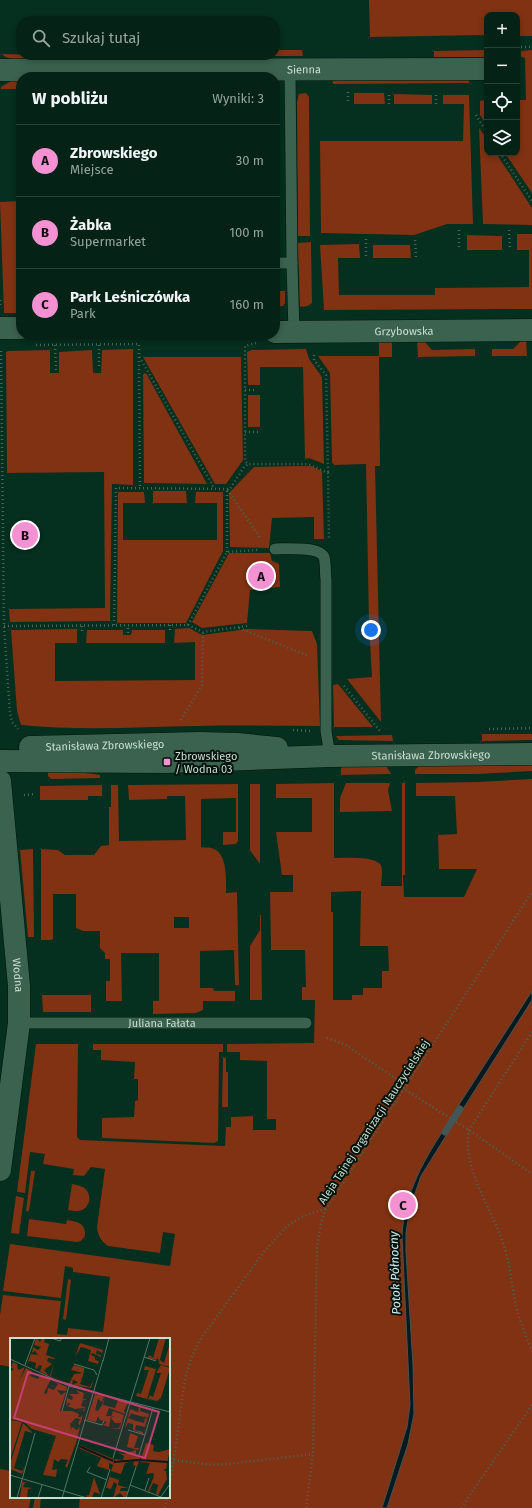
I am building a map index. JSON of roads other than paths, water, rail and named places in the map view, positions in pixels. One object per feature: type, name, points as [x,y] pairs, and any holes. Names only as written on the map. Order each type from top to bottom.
[{"type":"street","name":"Sienna","points":[[0,70],[484,69]]},
{"type":"street","name":"Grzybowska","points":[[280,335],[532,330]]},
{"type":"street","name":"Stanisława Zbrowskiego","points":[[0,748],[134,744],[237,744],[330,756]]},
{"type":"street","name":"Stanisława Zbrowskiego","points":[[0,761],[167,762],[330,756],[532,754]]},
{"type":"street","name":"Wodna","points":[[0,781],[18,962],[19,1023],[0,1170]]},
{"type":"lane","points":[[280,317],[292,263],[290,70]]},
{"type":"lane","points":[[280,263],[292,263]]},
{"type":"lane","points":[[272,549],[308,549],[319,552],[324,556],[326,580],[326,731],[330,756]]},
{"type":"lane","name":"Juliana Fałata","points":[[19,1023],[306,1023]]},
{"type":"waterway","name":"Potok Północny","points":[[445,1132],[460,1109]]},
{"type":"place","name":"Żabka","points":[[25,535]]},
{"type":"place","name":"Zbrowskiego","points":[[261,576]]},
{"type":"place","name":"Zbrowskiego / Wodna 03","points":[[167,762]]},
{"type":"place","name":"Park Leśniczówka","points":[[403,1205]]}]
